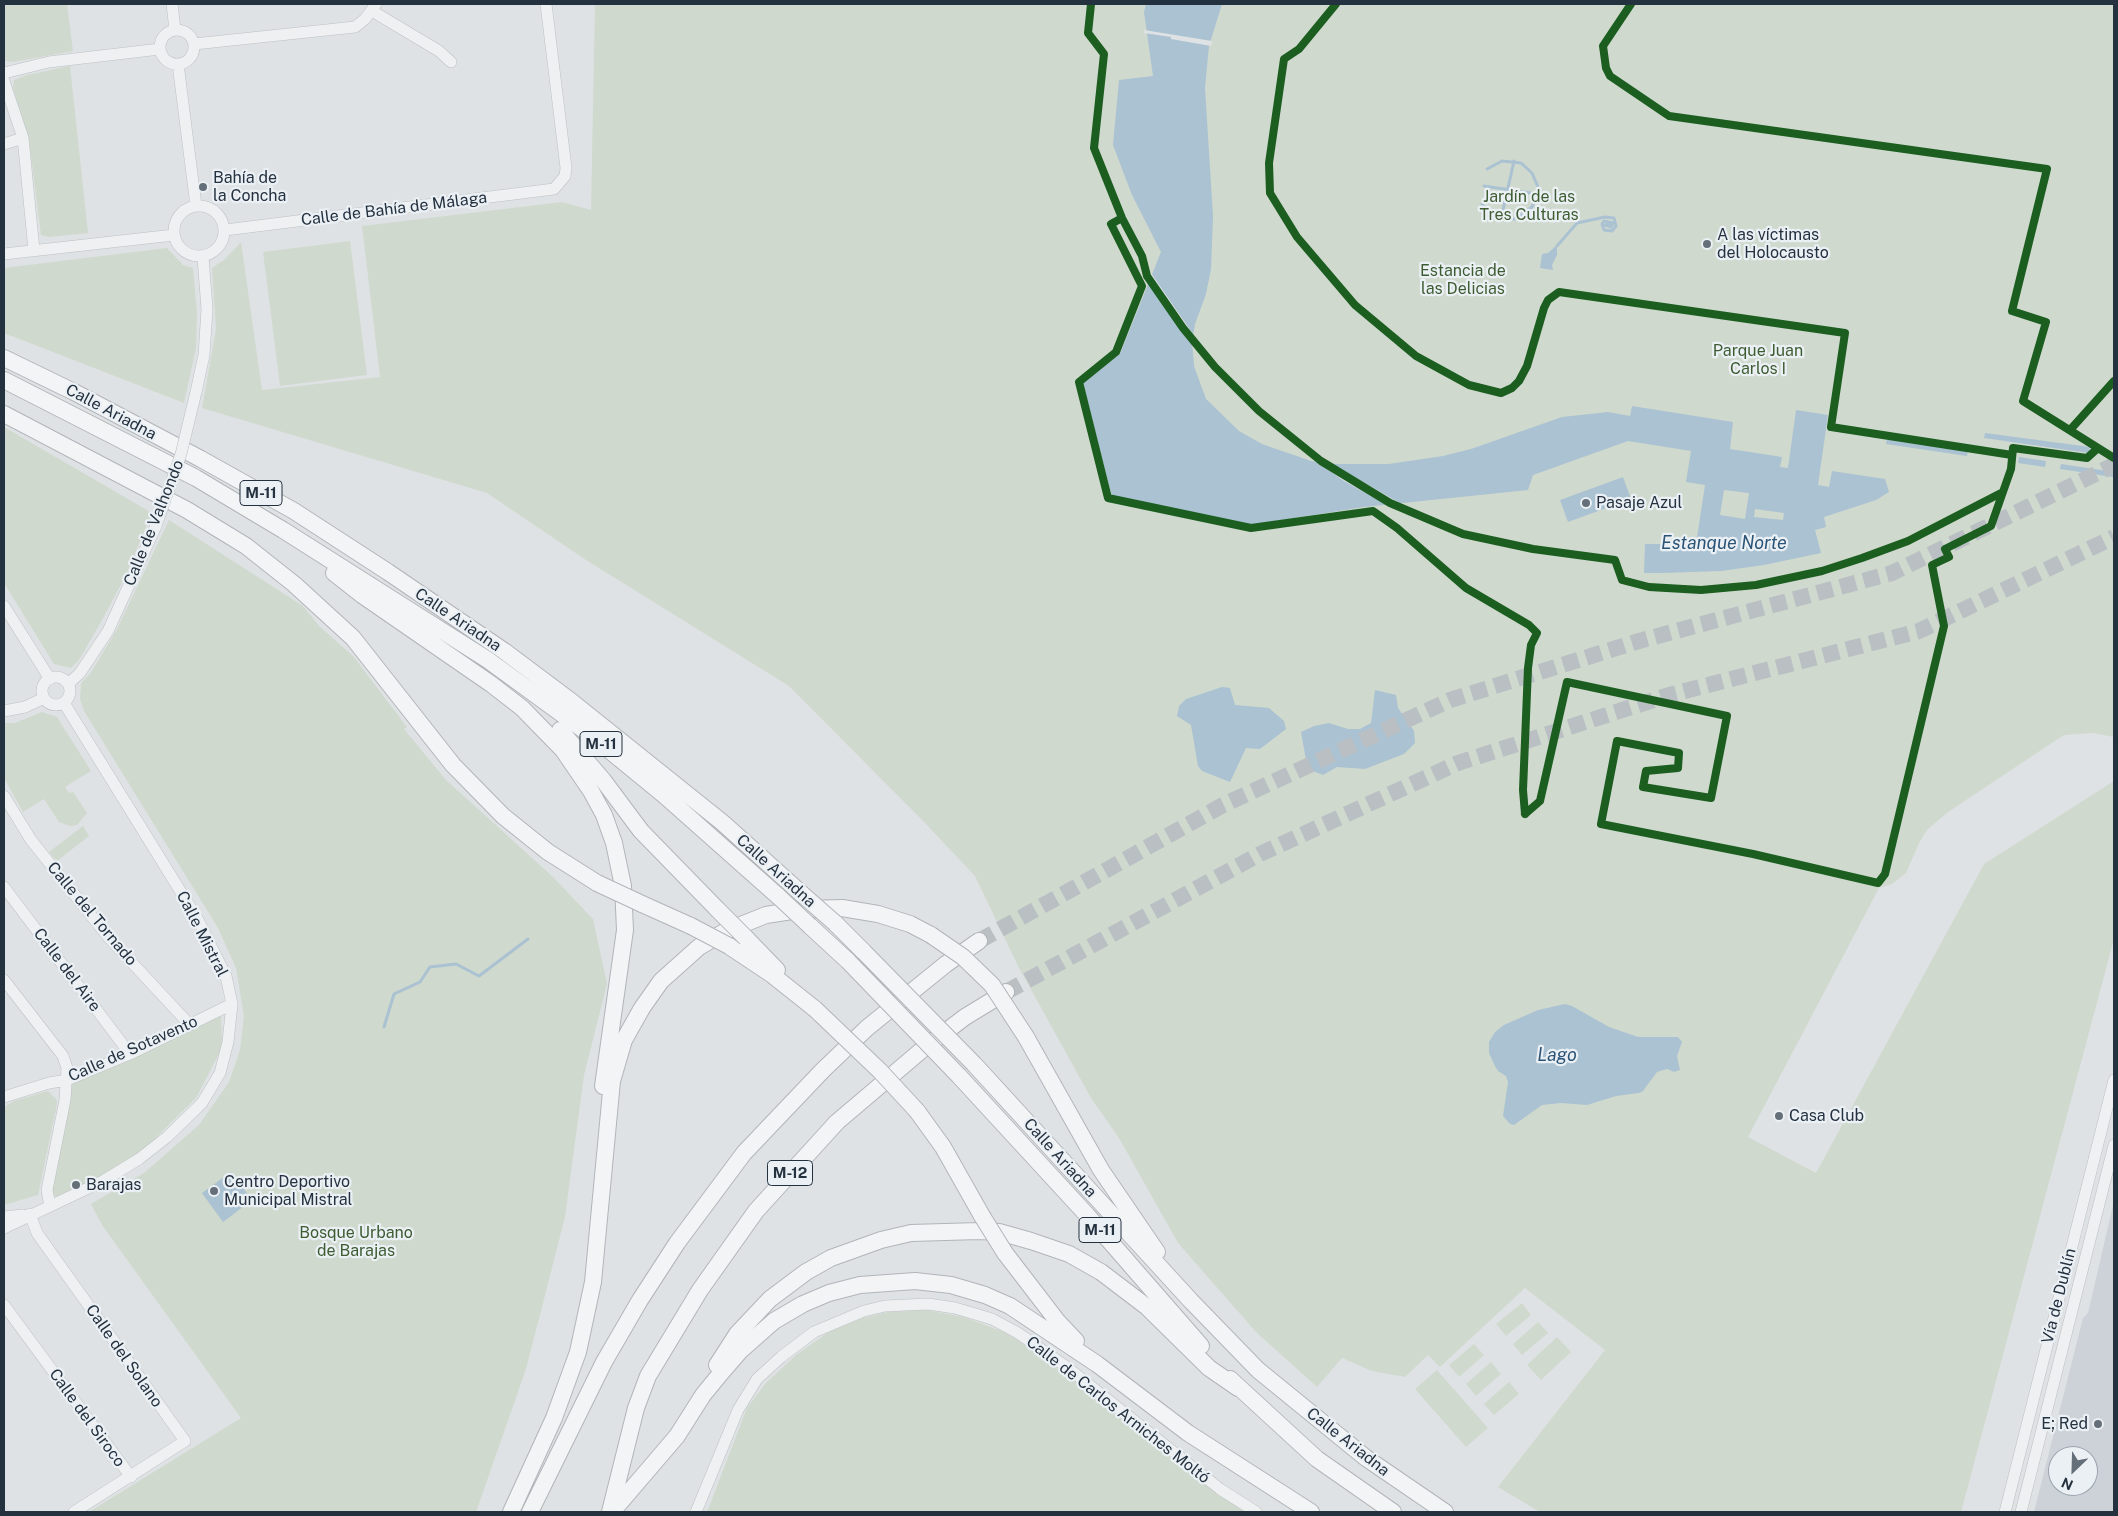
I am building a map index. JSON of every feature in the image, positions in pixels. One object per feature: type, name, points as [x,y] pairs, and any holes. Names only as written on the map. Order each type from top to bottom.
[{"type":"highway","name":"Calle Ariadna","points":[[4,358],[74,392],[201,459],[294,511],[504,650],[724,823],[835,923],[974,1064],[1191,1301],[1258,1370],[1316,1420],[1366,1458],[1445,1512]]},
{"type":"highway","name":"Calle Ariadna","points":[[4,380],[196,478],[283,530],[512,676],[592,736],[664,796],[779,897],[848,961],[959,1076],[1087,1215],[1238,1388],[1318,1459],[1393,1512]]},
{"type":"highway","points":[[4,414],[187,510],[246,546],[294,584],[353,638],[453,765],[503,816],[548,852],[597,883],[691,926],[729,946],[771,974],[815,1009]]},
{"type":"highway","points":[[283,530],[362,595],[484,679],[522,708],[563,750],[591,791],[604,815],[614,843],[623,886],[625,930],[605,1063],[600,1130],[599,1214]]},
{"type":"highway","points":[[409,610],[523,696],[560,730],[641,831],[815,1009],[880,1071],[916,1111],[943,1147],[1005,1254],[1058,1322],[1097,1364]]},
{"type":"highway","points":[[511,1512],[554,1418],[578,1352],[593,1282],[612,1081],[624,1040],[642,1008],[662,981],[699,947],[726,931],[766,915],[805,909],[842,908],[878,914],[910,924],[931,935],[963,957],[987,980],[1005,1002],[1102,1170],[1191,1301]]},
{"type":"highway","name":"M-12","points":[[530,1512],[604,1362],[640,1300],[677,1243],[744,1154],[823,1070],[867,1028],[979,941]]},
{"type":"highway","name":"M-12","points":[[611,1512],[636,1408],[648,1376],[700,1290],[756,1211],[837,1122],[923,1049],[965,1017],[1006,992]]},
{"type":"highway","points":[[703,1395],[713,1372],[737,1334],[760,1309],[793,1281],[831,1258],[855,1249],[911,1233],[940,1231],[999,1232],[1069,1254],[1128,1290],[1209,1368],[1238,1388]]},
{"type":"highway","points":[[611,1512],[677,1436],[703,1395],[740,1351],[774,1321],[803,1304],[829,1293],[882,1281],[915,1280],[951,1285],[985,1295],[1018,1312],[1097,1364],[1188,1433],[1311,1512]]},
{"type":"street","points":[[172,4],[175,30]]},
{"type":"street","name":"Calle de Bahía de Málaga","points":[[225,230],[554,190],[565,176],[566,168],[546,4]]},
{"type":"street","points":[[194,44],[355,27],[374,7],[439,51],[451,62]]},
{"type":"street","points":[[175,30],[185,32],[194,44],[189,60],[178,64],[167,61],[160,49],[165,35],[175,30]]},
{"type":"street","points":[[4,73],[49,62],[160,49]]},
{"type":"street","points":[[178,64],[196,206]]},
{"type":"street","points":[[4,81],[23,138],[34,250]]},
{"type":"street","points":[[4,144],[23,138]]},
{"type":"street","points":[[196,206],[214,210],[220,216],[225,230],[221,246],[210,255],[202,257],[188,254],[182,250],[174,235],[176,220],[182,213],[196,206]]},
{"type":"street","points":[[4,254],[174,235]]},
{"type":"street","name":"Calle de Valhondo","points":[[68,684],[80,673],[108,631],[156,526],[181,454],[204,355],[207,309],[202,257]]},
{"type":"street","points":[[4,606],[50,679]]},
{"type":"street","points":[[60,678],[68,684],[69,695],[64,703],[53,705],[44,698],[44,685],[50,679],[60,678]]},
{"type":"street","points":[[4,711],[24,707],[44,698]]},
{"type":"street","name":"Calle Mistral","points":[[4,1220],[30,1214],[81,1193],[139,1159],[167,1137],[202,1103],[220,1073],[228,1042],[232,1004],[226,976],[198,918],[64,703]]},
{"type":"street","name":"Calle del Tornado","points":[[4,796],[31,840],[109,938],[190,1025]]},
{"type":"street","name":"Calle del Aire","points":[[4,887],[130,1054]]},
{"type":"street","points":[[4,980],[63,1056],[67,1068],[67,1080],[47,1190],[50,1206]]},
{"type":"street","name":"Calle de Sotavento","points":[[4,1097],[49,1082],[67,1080],[130,1054],[232,1004]]},
{"type":"street","name":"Vía de Dublín","points":[[2005,1512],[2114,1080]]},
{"type":"street","name":"Vía de Dublín","points":[[2021,1512],[2114,1145]]},
{"type":"street","name":"Calle del Solano","points":[[30,1214],[37,1233],[185,1442],[131,1477]]},
{"type":"street","name":"Calle de Carlos Arniches Moltó","points":[[696,1512],[738,1410],[757,1379],[781,1357],[814,1332],[864,1310],[885,1306],[928,1304],[955,1308],[992,1319],[1018,1333],[1068,1368],[1213,1484],[1256,1512]]},
{"type":"street","name":"Calle del Siroco","points":[[4,1305],[131,1477],[74,1512]]},
{"type":"shaded area","points":[[2114,1201],[2114,1512],[2034,1512],[2048,1457],[2048,1496],[2098,1496],[2098,1446],[2051,1446],[2083,1318],[2088,1313]]},
{"type":"green space","points":[[4,4],[67,4],[73,51],[13,62],[5,61]]},
{"type":"green space","points":[[595,4],[2114,4],[2114,737],[2093,733],[2064,735],[1948,812],[1927,830],[1906,873],[1892,884],[1879,888],[1748,1137],[1816,1173],[1984,864],[2114,781],[2114,939],[1961,1512],[1540,1512],[1498,1487],[1605,1350],[1525,1288],[1440,1367],[1428,1355],[1405,1377],[1372,1371],[1342,1358],[1317,1387],[1256,1332],[1178,1243],[1119,1138],[1091,1098],[1018,966],[975,876],[789,686],[586,560],[487,493],[202,408],[216,329],[212,268],[225,259],[241,242],[262,390],[380,377],[362,226],[562,202],[591,210]]},
{"type":"green space","points":[[70,66],[88,233],[49,237],[41,235],[29,140],[13,88],[14,80],[27,75]]},
{"type":"green space","points":[[350,241],[367,375],[280,386],[263,252]]},
{"type":"green space","points":[[167,248],[183,265],[193,268],[197,313],[196,348],[184,403],[4,333],[4,268]]},
{"type":"green space","points":[[4,427],[152,513],[126,575],[79,660],[71,668],[54,664],[4,583]]},
{"type":"green space","name":"Bosque Urbano de Barajas","points":[[169,520],[303,606],[319,626],[353,656],[407,727],[404,729],[446,780],[552,876],[593,919],[607,984],[584,1075],[565,1217],[526,1369],[476,1512],[89,1512],[241,1418],[102,1225],[91,1204],[144,1173],[199,1125],[229,1082],[240,1050],[244,1016],[236,968],[218,928],[84,711],[80,699],[81,683],[90,674],[116,631]]},
{"type":"green space","points":[[42,712],[57,717],[91,771],[65,787],[69,793],[73,792],[87,813],[77,825],[70,826],[59,822],[44,799],[23,812],[4,778],[4,723],[15,723]]},
{"type":"green space","points":[[83,826],[89,836],[57,861],[49,852]]},
{"type":"green space","points":[[221,1010],[222,1048],[196,1098],[136,1157],[84,1188],[59,1198],[51,1193],[67,1080]]},
{"type":"green space","points":[[48,1091],[57,1100],[38,1195],[4,1205],[4,1107],[14,1101]]},
{"type":"green space","points":[[1522,1303],[1531,1315],[1506,1336],[1496,1324]]},
{"type":"green space","points":[[926,1310],[964,1317],[1004,1332],[1025,1345],[1072,1379],[1188,1472],[1245,1512],[707,1512],[747,1408],[766,1383],[796,1355],[830,1331],[863,1318],[888,1312]]},
{"type":"green space","points":[[1538,1322],[1548,1333],[1522,1355],[1513,1344]]},
{"type":"green space","points":[[1557,1337],[1571,1352],[1541,1380],[1527,1365]]},
{"type":"green space","points":[[1474,1344],[1484,1355],[1459,1377],[1449,1365]]},
{"type":"green space","points":[[1491,1362],[1501,1374],[1476,1396],[1466,1384]]},
{"type":"green space","points":[[1437,1370],[1488,1428],[1466,1447],[1415,1389]]},
{"type":"green space","points":[[1509,1382],[1519,1394],[1494,1415],[1484,1404]]},
{"type":"water","name":"Estanque Norte","points":[[1146,4],[1222,4],[1209,46],[1205,88],[1213,216],[1211,269],[1206,294],[1195,324],[1192,342],[1194,366],[1206,399],[1239,431],[1262,444],[1311,461],[1336,464],[1389,464],[1443,456],[1471,449],[1562,417],[1608,412],[1630,416],[1632,406],[1733,422],[1730,449],[1782,457],[1780,467],[1788,468],[1796,410],[1828,415],[1818,485],[1829,487],[1832,471],[1885,479],[1889,492],[1876,500],[1824,517],[1826,527],[1815,530],[1821,553],[1764,565],[1721,571],[1662,573],[1644,573],[1645,544],[1696,544],[1705,485],[1686,482],[1691,451],[1628,441],[1533,475],[1528,490],[1364,507],[1250,525],[1112,496],[1082,383],[1120,354],[1161,252],[1132,195],[1113,145],[1119,80],[1153,76],[1144,12]],"holes":[[[1724,490],[1749,493],[1745,519],[1720,515]],[[1755,509],[1784,513],[1783,520],[1754,517]]]},
{"type":"water","points":[[1557,245],[1557,255],[1552,265],[1553,270],[1540,268],[1542,254],[1548,253]]},
{"type":"water","points":[[1985,433],[2090,447],[2089,453],[1984,438]]},
{"type":"water","points":[[1887,439],[1968,451],[1967,456],[1886,444]]},
{"type":"water","points":[[2019,457],[2046,461],[2045,467],[2018,463]]},
{"type":"water","points":[[2061,464],[2114,472],[2113,477],[2060,469]]},
{"type":"water","points":[[1623,477],[1631,499],[1568,522],[1560,500]]},
{"type":"water","points":[[1222,687],[1230,688],[1235,705],[1269,708],[1284,721],[1286,729],[1260,749],[1246,748],[1230,782],[1202,771],[1198,766],[1191,725],[1177,716],[1179,706],[1186,699]]},
{"type":"water","points":[[1375,690],[1396,695],[1398,708],[1414,731],[1415,743],[1404,754],[1365,769],[1337,767],[1323,775],[1313,771],[1306,760],[1301,732],[1314,726],[1329,723],[1348,729],[1360,729],[1371,723]]},
{"type":"water","name":"Lago","points":[[1565,1004],[1609,1027],[1638,1037],[1678,1037],[1682,1042],[1677,1056],[1680,1070],[1674,1072],[1667,1069],[1657,1072],[1643,1091],[1639,1093],[1616,1096],[1587,1105],[1561,1103],[1542,1105],[1514,1125],[1510,1124],[1503,1116],[1508,1082],[1506,1076],[1498,1071],[1495,1066],[1489,1053],[1489,1042],[1495,1032],[1504,1025],[1538,1010]]},
{"type":"water","points":[[231,1172],[252,1200],[223,1222],[202,1193]]},
{"type":"pier","points":[[1144,30],[1212,41],[1212,43],[1211,46],[1171,39],[1171,37],[1144,33]]},
{"type":"pier","points":[[1151,273],[1195,337],[1195,348],[1147,282]]},
{"type":"pier","points":[[1311,458],[1327,461],[1403,505],[1389,506],[1344,481]]},
{"type":"waterway","points":[[1482,204],[1495,217],[1515,219],[1532,207],[1537,194],[1538,187],[1532,173],[1521,163],[1502,161],[1487,169]]},
{"type":"waterway","points":[[1501,219],[1514,161]]},
{"type":"waterway","points":[[1484,186],[1537,194]]},
{"type":"waterway","points":[[1557,246],[1577,223],[1605,217],[1614,218],[1616,226],[1612,231],[1604,230],[1602,224],[1604,221],[1613,223],[1611,227],[1605,225],[1609,224]]},
{"type":"waterway","points":[[384,1027],[394,994],[420,982],[430,967],[456,964],[479,976],[528,939]]},
{"type":"tunnel","points":[[979,941],[1223,805],[1450,700],[1639,641],[1892,573],[2114,465]]},
{"type":"tunnel","points":[[1006,992],[1260,854],[1458,763],[1669,695],[1919,631],[2114,537]]},
{"type":"cycle path","points":[[1091,4],[1088,33],[1104,54],[1094,148],[1122,218],[1142,256],[1147,276],[1183,328],[1215,367],[1259,411],[1321,461],[1390,503],[1463,534],[1533,549],[1615,560],[1622,580],[1649,587],[1701,590],[1756,585],[1822,571],[1908,541],[2001,493]]},
{"type":"cycle path","points":[[1336,4],[1299,49],[1284,59],[1269,163],[1270,193],[1297,237],[1355,305],[1416,356],[1469,385],[1501,393],[1512,388],[1519,381],[1527,366],[1544,308],[1548,300],[1559,292],[1845,333],[1831,427],[2012,455]]},
{"type":"cycle path","points":[[1631,4],[1603,46],[1606,68],[1610,76],[1669,116],[2047,169],[2012,311],[2046,322],[2023,401],[2114,458]]},
{"type":"cycle path","points":[[1122,218],[1111,224],[1142,286],[1116,352],[1079,382],[1108,498],[1251,528],[1373,511],[1397,528],[1466,588],[1529,625],[1537,633],[1531,645],[1528,668],[1523,790],[1525,814]]},
{"type":"cycle path","points":[[2070,430],[2114,381]]},
{"type":"cycle path","points":[[1525,814],[1540,801],[1567,682],[1727,716],[1711,798],[1643,787],[1646,771],[1678,768],[1679,753],[1617,741],[1601,824],[1753,854],[1878,883],[1885,874],[1944,626],[1932,565],[1949,557],[1945,549],[1991,526],[2011,469],[2013,448],[2087,458],[2098,448]]},
{"type":"place","name":"Bahía de la Concha","points":[[203,187]]},
{"type":"place","name":"A las víctimas del Holocausto","points":[[1707,244]]},
{"type":"place","name":"Pasaje Azul","points":[[1586,503]]},
{"type":"place","name":"Casa Club","points":[[1779,1116]]},
{"type":"place","name":"Barajas","points":[[76,1185]]},
{"type":"place","name":"Centro Deportivo Municipal Mistral","points":[[214,1191]]},
{"type":"place","name":"E; Red","points":[[2098,1424]]},
{"type":"park label","name":"Jardín de las Tres Culturas","points":[[1529,206]]},
{"type":"park label","name":"Estancia de las Delicias","points":[[1463,280]]},
{"type":"park label","name":"Parque Juan Carlos I","points":[[1758,360]]}]
